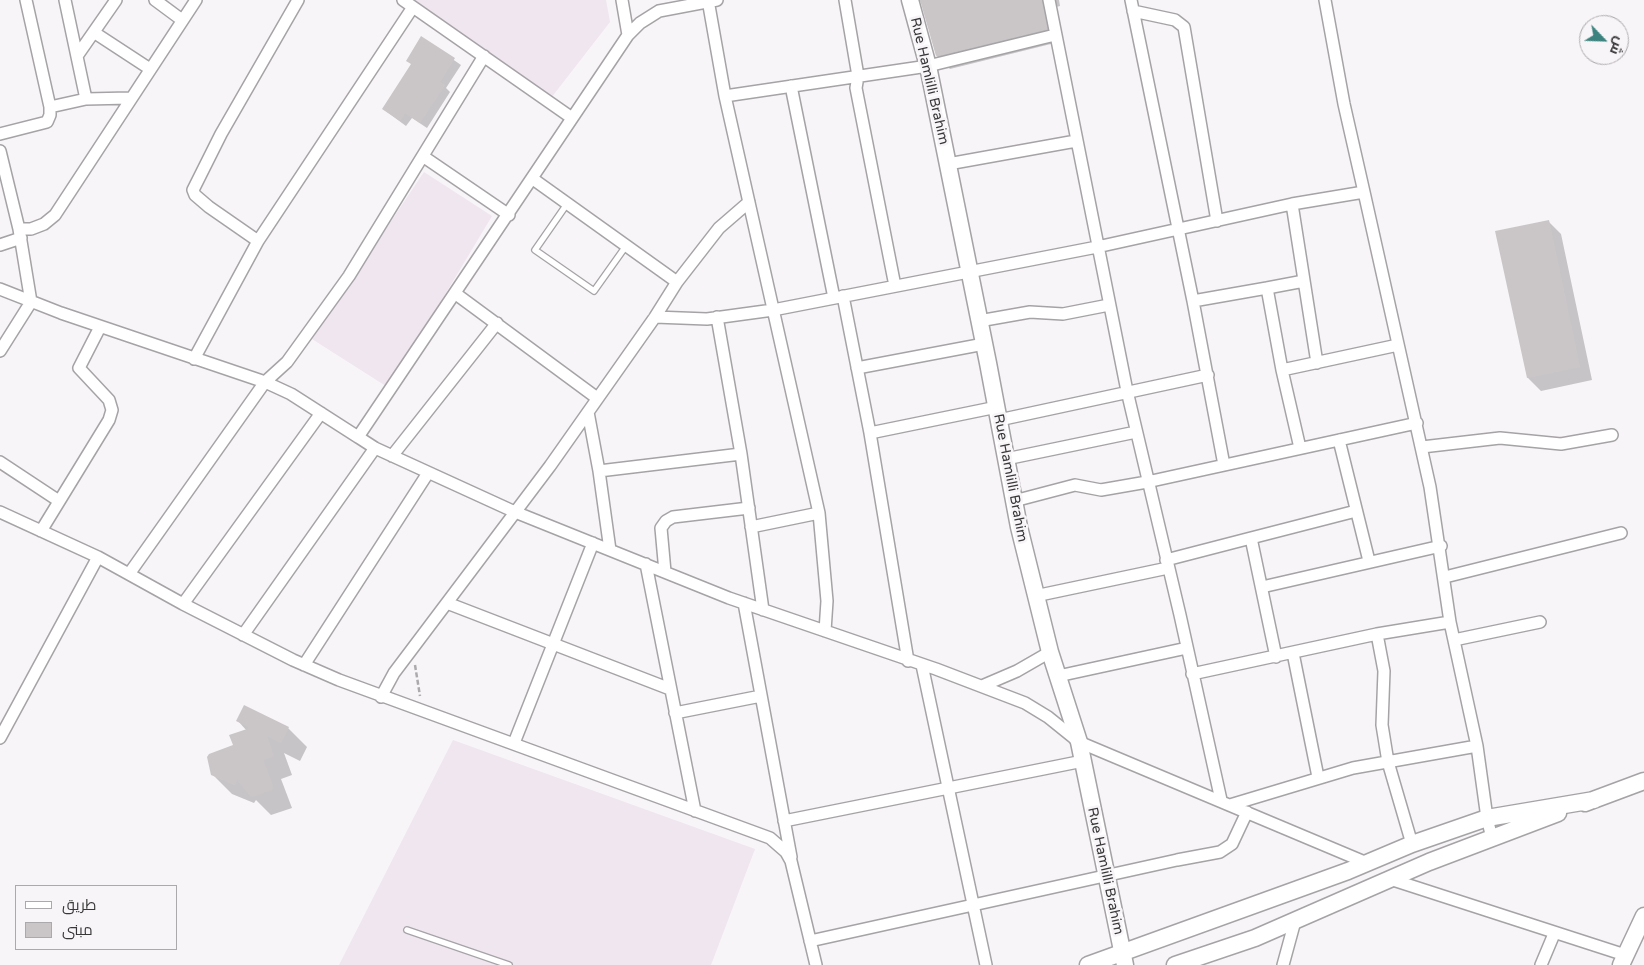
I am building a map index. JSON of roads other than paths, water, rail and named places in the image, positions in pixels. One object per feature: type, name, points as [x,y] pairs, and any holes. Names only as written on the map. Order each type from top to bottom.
[{"type":"street","points":[[0,134],[47,122],[50,118],[50,107],[26,0]]},
{"type":"street","points":[[65,0],[86,99]]},
{"type":"street","points":[[77,56],[95,33],[116,0]]},
{"type":"street","points":[[155,0],[182,20]]},
{"type":"street","points":[[0,245],[20,233],[44,224],[55,215],[196,0]]},
{"type":"street","points":[[258,241],[209,207],[195,195],[193,190],[220,134],[298,0]]},
{"type":"street","points":[[402,0],[572,118]]},
{"type":"street","points":[[622,0],[628,35]]},
{"type":"street","points":[[845,0],[858,76],[856,88],[895,286]]},
{"type":"street","name":"Rue Hamlilli Brahim","points":[[910,0],[928,66],[1014,501],[1035,596],[1050,652],[1079,742],[1123,959]]},
{"type":"street","points":[[1049,0],[1127,391],[1192,674],[1225,803]]},
{"type":"street","points":[[1325,0],[1344,104],[1422,446],[1441,546],[1450,622],[1478,746],[1487,818],[1492,838]]},
{"type":"street","points":[[358,437],[533,180],[628,35],[640,23],[659,11],[711,1],[725,96],[819,513],[827,601],[825,631]]},
{"type":"street","points":[[1218,221],[1184,26],[1175,20],[1132,6],[1208,375],[1224,465]]},
{"type":"street","points":[[194,358],[258,241],[413,8]]},
{"type":"street","points":[[95,33],[150,69]]},
{"type":"street","points":[[725,96],[928,66],[1055,35]]},
{"type":"street","points":[[129,574],[265,382],[287,362],[348,276],[424,157],[484,56]]},
{"type":"street","points":[[791,86],[870,433],[908,661]]},
{"type":"street","points":[[50,107],[86,99],[130,98]]},
{"type":"street","points":[[948,164],[1076,140]]},
{"type":"street","points":[[0,151],[20,233],[31,302],[0,351]]},
{"type":"street","points":[[424,157],[509,215]]},
{"type":"street","points":[[533,180],[677,282]]},
{"type":"street","points":[[655,317],[717,317],[773,310],[1098,247],[1292,204],[1364,192]]},
{"type":"street","points":[[382,697],[386,686],[412,648],[588,412],[655,317],[677,282],[719,228],[749,202]]},
{"type":"street","points":[[1292,204],[1318,363]]},
{"type":"street","points":[[1193,301],[1304,282]]},
{"type":"street","points":[[1267,288],[1282,370],[1300,448]]},
{"type":"street","points":[[0,289],[31,302],[265,382],[291,394],[375,448],[515,512],[744,603],[982,686],[1048,716],[1079,742],[1366,862]]},
{"type":"street","points":[[456,294],[598,398]]},
{"type":"street","points":[[979,321],[1030,312],[1063,314],[1109,305]]},
{"type":"street","points":[[717,317],[741,454],[763,610]]},
{"type":"street","points":[[392,456],[497,323]]},
{"type":"street","points":[[41,531],[109,420],[112,410],[105,395],[79,368],[100,326]]},
{"type":"street","points":[[856,368],[984,344]]},
{"type":"street","points":[[1282,370],[1398,345]]},
{"type":"street","points":[[870,433],[998,414],[1208,375]]},
{"type":"street","points":[[588,412],[600,472],[610,550]]},
{"type":"street","points":[[183,604],[321,414]]},
{"type":"street","points":[[1014,501],[1075,485],[1101,490],[1147,482],[1416,423]]},
{"type":"street","points":[[1006,459],[1136,432]]},
{"type":"street","points":[[1422,446],[1500,438],[1561,444],[1612,435]]},
{"type":"street","points":[[1339,440],[1369,561]]},
{"type":"street","points":[[243,635],[375,448]]},
{"type":"street","points":[[600,472],[741,454]]},
{"type":"street","points":[[0,462],[59,501]]},
{"type":"street","points":[[304,665],[428,473]]},
{"type":"street","points":[[664,572],[661,528],[666,520],[673,517],[749,508]]},
{"type":"street","points":[[1035,596],[1167,564],[1251,538],[1356,511]]},
{"type":"street","points":[[0,512],[98,557],[183,604],[304,665],[382,697],[422,709],[770,838],[786,852],[791,861]]},
{"type":"street","points":[[751,526],[819,513]]},
{"type":"street","points":[[1444,577],[1622,533]]},
{"type":"street","points":[[1251,538],[1276,657]]},
{"type":"street","points":[[514,743],[593,543]]},
{"type":"street","points":[[1262,587],[1441,546]]},
{"type":"street","points":[[0,738],[98,557]]},
{"type":"street","points":[[646,564],[695,811]]},
{"type":"street","points":[[447,603],[670,689]]},
{"type":"street","points":[[744,603],[791,861],[816,965]]},
{"type":"street","points":[[1192,674],[1378,634],[1450,622]]},
{"type":"street","points":[[1454,640],[1540,622]]},
{"type":"street","points":[[1378,634],[1384,672],[1382,725],[1388,762],[1412,844]]},
{"type":"street","points":[[1058,676],[1187,648]]},
{"type":"street","points":[[982,686],[1017,671],[1050,652]]},
{"type":"street","points":[[1294,653],[1318,777]]},
{"type":"street","points":[[922,665],[986,965]]},
{"type":"street","points":[[675,713],[761,696]]},
{"type":"street","points":[[0,711],[11,716]]},
{"type":"street","points":[[1225,803],[1318,777],[1478,746]]},
{"type":"street","points":[[784,821],[1083,761]]},
{"type":"street","points":[[1175,965],[1255,938],[1390,879],[1492,838],[1644,781]]},
{"type":"street","points":[[1088,965],[1123,959],[1412,844],[1487,818],[1594,800]]},
{"type":"street","points":[[810,941],[1106,875],[1220,852],[1232,844],[1247,812]]},
{"type":"street","points":[[1348,871],[1361,892]]},
{"type":"street","points":[[1390,879],[1554,934],[1623,960],[1644,916]]},
{"type":"street","points":[[1283,965],[1295,921]]},
{"type":"street","points":[[1541,965],[1554,934]]},
{"type":"lane","points":[[567,204],[535,250],[594,291],[626,246]]},
{"type":"lane","points":[[407,930],[508,965]]}]
